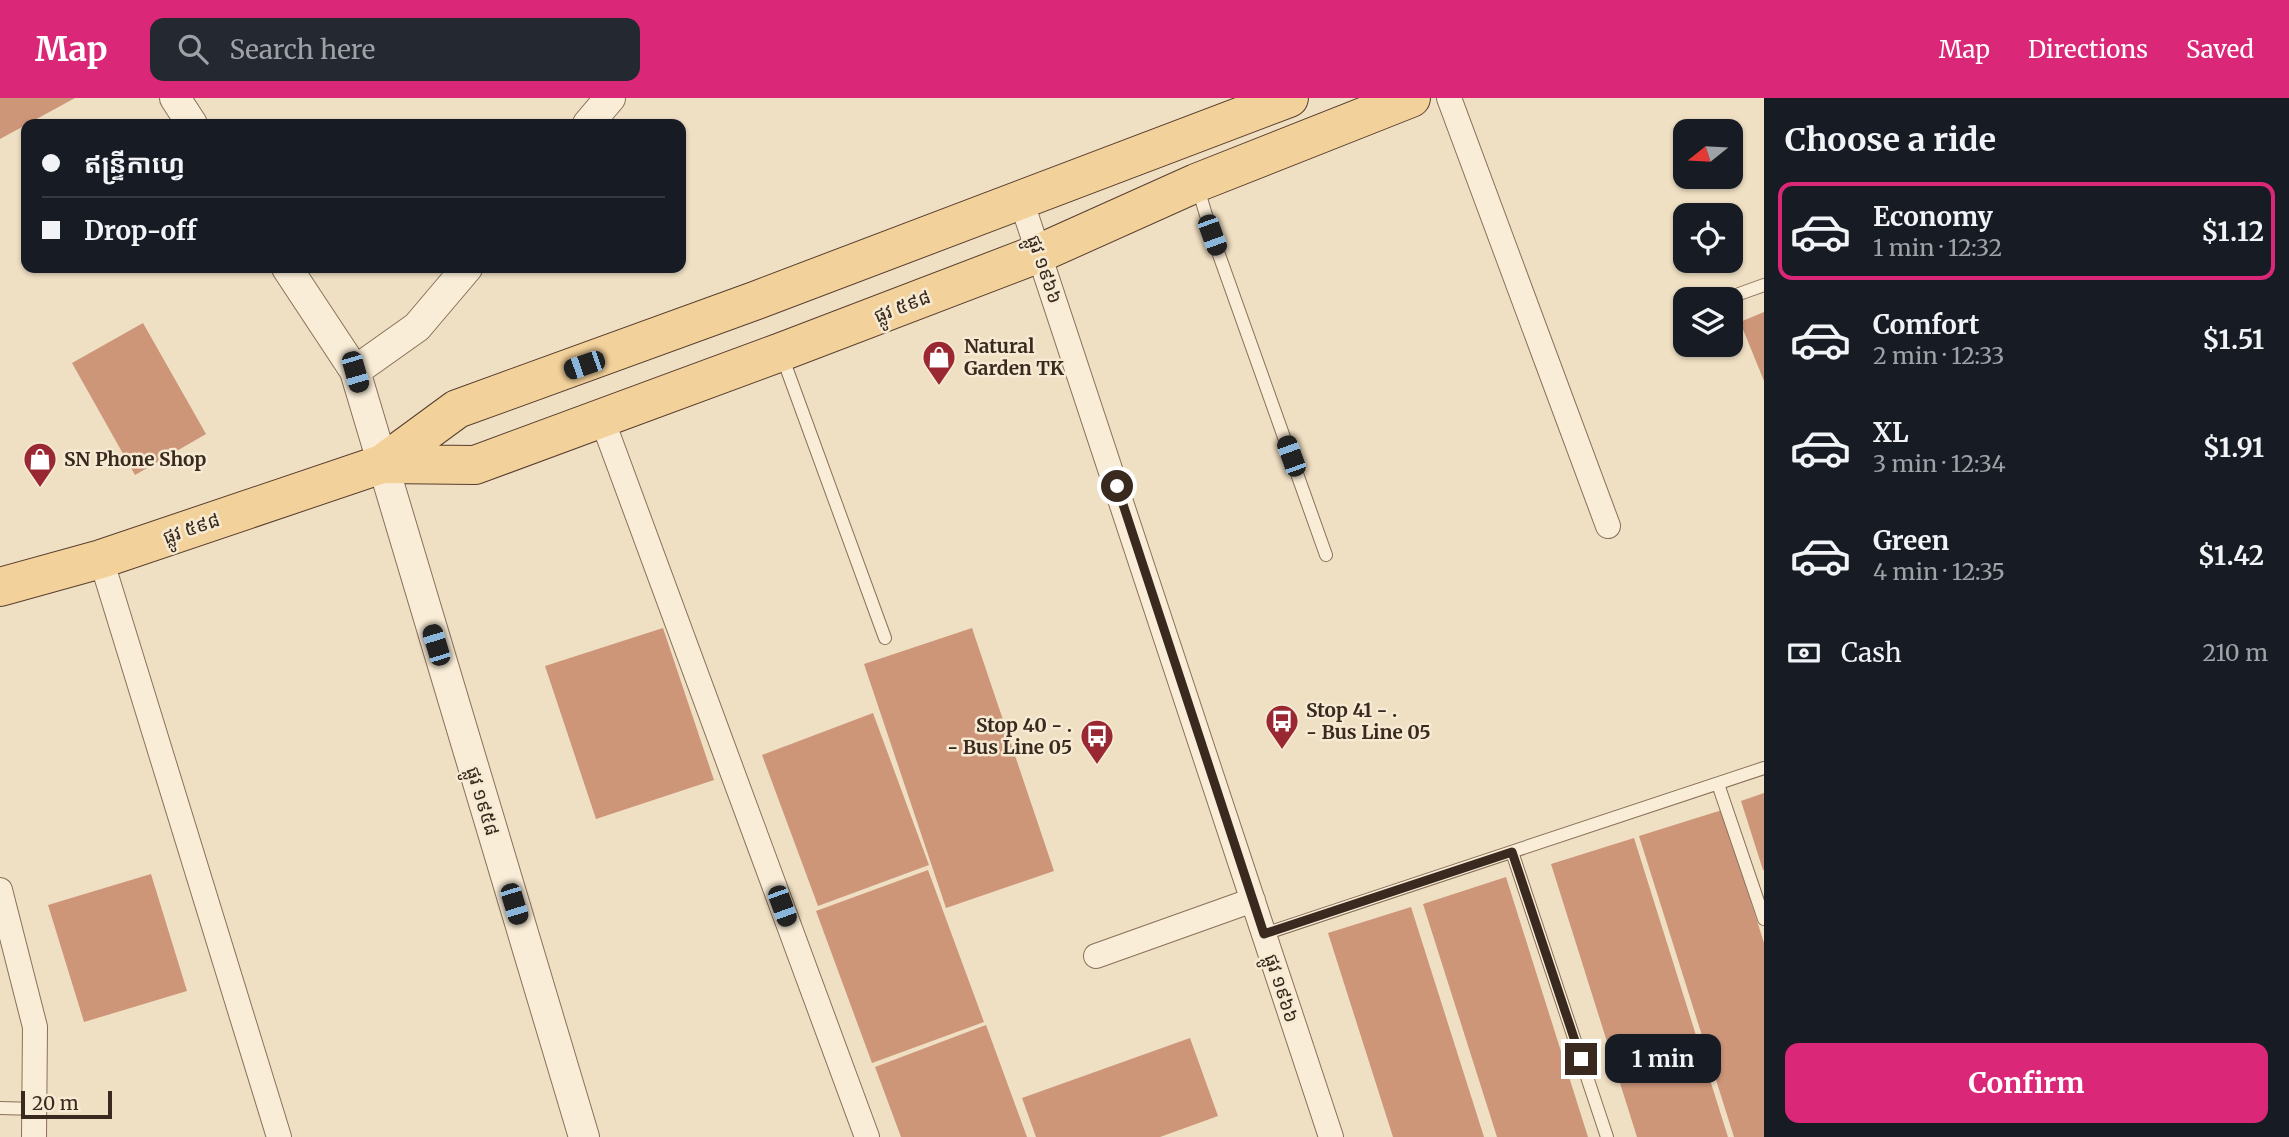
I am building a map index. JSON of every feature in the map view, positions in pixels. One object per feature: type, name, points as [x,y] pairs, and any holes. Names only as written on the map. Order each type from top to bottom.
[{"type":"main road","name":"ផ្លូវ ៥៩៨","points":[[0,587],[101,559],[382,464],[457,409],[597,360],[1289,98]]},
{"type":"main road","name":"ផ្លូវ ៥៩៨","points":[[382,464],[475,465],[1040,253],[1196,183],[1410,98]]},
{"type":"street","points":[[175,98],[189,119]]},
{"type":"street","points":[[592,119],[610,98]]},
{"type":"street","points":[[1449,98],[1608,526]]},
{"type":"street","name":"ផ្លូវ ១៩៦៦","points":[[1021,200],[1331,1137]]},
{"type":"street","name":"ផ្លូវ ១៩៥៨","points":[[290,273],[355,372],[584,1137]]},
{"type":"street","points":[[355,372],[417,327],[463,273]]},
{"type":"street","points":[[602,419],[867,1137]]},
{"type":"street","points":[[101,559],[279,1137]]},
{"type":"street","points":[[0,890],[36,1027],[34,1137]]},
{"type":"street","points":[[1096,956],[1253,900]]},
{"type":"lane","points":[[1196,183],[1326,555]]},
{"type":"lane","points":[[1743,293],[1764,285]]},
{"type":"lane","points":[[781,352],[885,638]]},
{"type":"lane","points":[[1264,934],[1764,768]]},
{"type":"lane","points":[[1718,784],[1764,919]]},
{"type":"lane","points":[[1512,852],[1607,1137]]},
{"type":"lane","points":[[0,1108],[36,1109]]},
{"type":"building","points":[[0,98],[75,98],[37,119],[21,119],[21,128],[0,139]]},
{"type":"building","points":[[1764,312],[1764,381],[1743,329],[1743,321]]},
{"type":"building","points":[[143,323],[206,434],[135,475],[72,363]]},
{"type":"building","points":[[663,628],[714,780],[596,819],[545,666]]},
{"type":"building","points":[[972,628],[1054,871],[946,908],[864,664]]},
{"type":"building","points":[[873,713],[929,865],[818,906],[762,755]]},
{"type":"building","points":[[1764,793],[1764,870],[1763,870],[1741,801]]},
{"type":"building","points":[[1722,810],[1764,943],[1764,1137],[1734,1137],[1639,836]]},
{"type":"building","points":[[1634,838],[1728,1137],[1637,1137],[1551,864]]},
{"type":"building","points":[[928,870],[984,1022],[872,1063],[816,911]]},
{"type":"building","points":[[151,874],[187,991],[84,1022],[48,905]]},
{"type":"building","points":[[1506,877],[1588,1137],[1497,1137],[1423,904]]},
{"type":"building","points":[[1411,907],[1484,1137],[1393,1137],[1328,933]]},
{"type":"building","points":[[986,1025],[1027,1137],[901,1137],[875,1067]]},
{"type":"building","points":[[1190,1038],[1218,1116],[1160,1137],[1036,1137],[1022,1098]]},
{"type":"place","name":"Natural Garden TK","points":[[939,387]]},
{"type":"place","name":"SN Phone Shop","points":[[40,489]]},
{"type":"place","name":"Stop 41 - . - Bus Line 05","points":[[1282,751]]},
{"type":"place","name":"Stop 40 - . - Bus Line 05","points":[[1097,766]]},
{"type":"route","points":[[1117,486],[1264,934],[1512,852],[1581,1059]]}]
